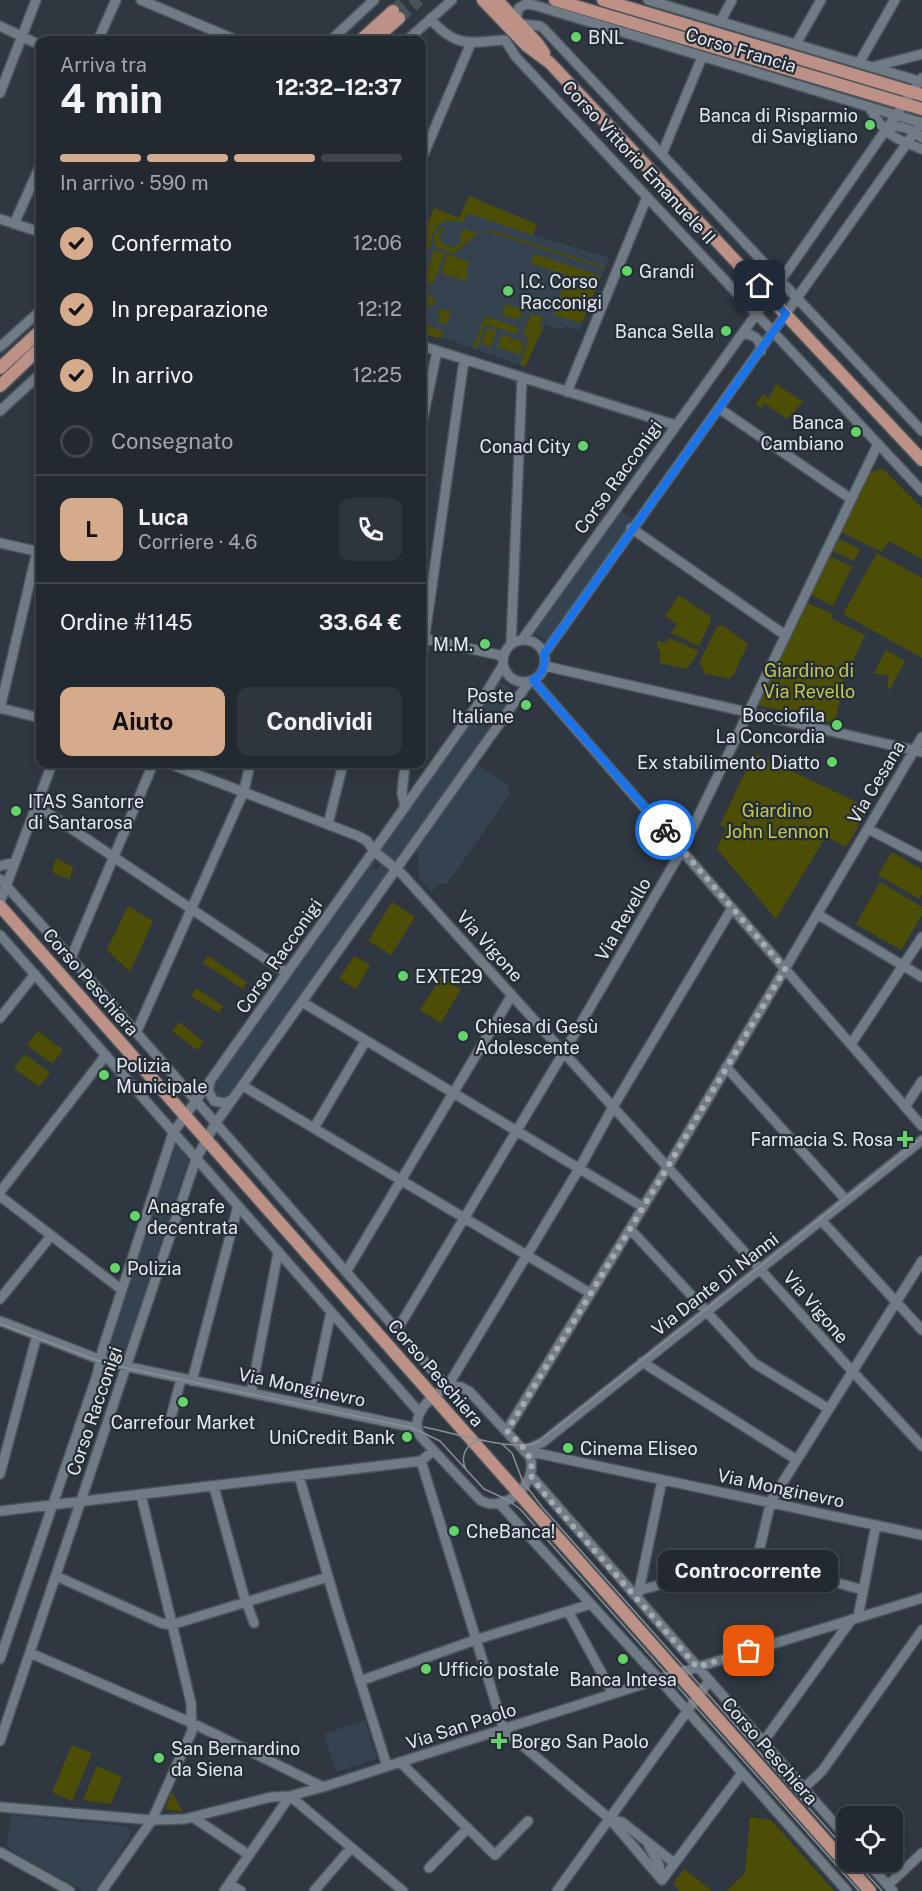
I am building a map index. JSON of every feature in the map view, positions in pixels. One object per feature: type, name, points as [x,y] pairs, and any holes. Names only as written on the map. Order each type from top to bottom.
[{"type":"main road","name":"Corso Vittorio Emanuele II","points":[[483,0],[513,28],[538,44],[550,63],[922,460]]},
{"type":"main road","name":"Corso Vittorio Emanuele II","points":[[497,0],[513,28]]},
{"type":"main road","name":"Corso Francia","points":[[556,0],[922,110]]},
{"type":"main road","name":"Corso Francia","points":[[603,0],[917,94]]},
{"type":"main road","points":[[367,36],[396,15],[378,36]]},
{"type":"main road","points":[[0,368],[36,335]]},
{"type":"main road","points":[[0,386],[36,352]]},
{"type":"main road","name":"Corso Peschiera","points":[[0,904],[184,1116],[870,1891]]},
{"type":"street","points":[[0,93],[36,0]]},
{"type":"street","points":[[100,36],[116,0]]},
{"type":"street","points":[[141,0],[226,36]]},
{"type":"street","points":[[335,36],[374,0]]},
{"type":"street","points":[[411,36],[452,0]]},
{"type":"street","name":"Corso Francia","points":[[556,0],[570,16],[922,122]]},
{"type":"street","name":"Corso Francia","points":[[648,0],[921,80]]},
{"type":"street","points":[[720,22],[732,0]]},
{"type":"street","points":[[796,44],[821,0]]},
{"type":"street","points":[[859,63],[895,0]]},
{"type":"street","points":[[430,19],[451,38],[471,43],[513,28],[519,8],[526,4],[570,16]]},
{"type":"street","points":[[0,26],[36,43]]},
{"type":"street","name":"Corso Vittorio Emanuele II","points":[[922,431],[544,29],[540,26],[513,28],[516,57],[922,491]]},
{"type":"street","points":[[426,149],[471,43]]},
{"type":"street","points":[[872,67],[922,54]]},
{"type":"street","points":[[662,154],[702,57]]},
{"type":"street","name":"Corso Racconigi","points":[[522,640],[904,104],[917,94],[921,80]]},
{"type":"street","points":[[869,106],[887,129],[907,143],[922,149]]},
{"type":"street","points":[[544,654],[907,143],[918,135],[922,122]]},
{"type":"street","points":[[887,129],[899,127],[918,135]]},
{"type":"street","points":[[14,224],[36,175]]},
{"type":"street","points":[[567,392],[647,197]]},
{"type":"street","points":[[0,219],[36,231]]},
{"type":"street","points":[[0,347],[36,315]]},
{"type":"street","points":[[742,334],[749,334],[756,338],[760,344],[760,351]]},
{"type":"street","points":[[426,347],[675,425]]},
{"type":"street","points":[[426,404],[437,351]]},
{"type":"street","points":[[426,618],[464,360]]},
{"type":"street","points":[[0,411],[36,378]]},
{"type":"street","points":[[522,378],[511,644],[503,660],[505,670],[514,679],[531,681],[682,850],[922,1126]]},
{"type":"street","points":[[720,409],[851,499]]},
{"type":"street","name":"Via Revello","points":[[397,1330],[682,850],[878,444]]},
{"type":"street","points":[[633,529],[786,635]]},
{"type":"street","points":[[0,543],[36,551]]},
{"type":"street","points":[[36,564],[0,709],[36,717]]},
{"type":"street","points":[[426,639],[503,660]]},
{"type":"street","points":[[511,644],[522,640],[536,643],[544,654],[545,666],[542,672],[531,681]]},
{"type":"street","name":"Corso Racconigi","points":[[0,1659],[3,1637],[54,1505],[173,1134],[486,693],[503,660]]},
{"type":"street","points":[[545,666],[918,751]]},
{"type":"street","name":"Corso Racconigi","points":[[0,1741],[196,1159],[215,1124],[531,681]]},
{"type":"street","name":"Via Cesana","points":[[507,1431],[667,1168],[868,829],[918,751],[922,737]]},
{"type":"street","points":[[0,904],[3,883],[15,862],[50,768]]},
{"type":"street","points":[[71,958],[151,768]]},
{"type":"street","points":[[181,768],[362,837],[396,868]]},
{"type":"street","points":[[136,1033],[243,791],[249,768]]},
{"type":"street","points":[[328,824],[342,768]]},
{"type":"street","points":[[405,768],[402,793],[405,807]]},
{"type":"street","points":[[36,805],[287,974]]},
{"type":"street","points":[[868,829],[922,857]]},
{"type":"street","points":[[0,866],[15,862]]},
{"type":"street","name":"Via Vigone","points":[[396,868],[922,1446]]},
{"type":"street","name":"Corso Peschiera","points":[[3,883],[447,1387]]},
{"type":"street","points":[[447,1387],[457,1386],[470,1392],[526,1451],[532,1461],[531,1476],[525,1485],[500,1504],[491,1505],[480,1500],[433,1451],[416,1428],[419,1412],[447,1387],[579,1169],[613,1107],[732,908]]},
{"type":"street","points":[[817,914],[922,977]]},
{"type":"street","name":"Corso Peschiera","points":[[0,935],[419,1412]]},
{"type":"street","points":[[851,1044],[922,937]]},
{"type":"street","points":[[0,1018],[35,974]]},
{"type":"street","points":[[346,1272],[512,995]]},
{"type":"street","points":[[302,1002],[365,1042],[644,1206]]},
{"type":"street","points":[[314,1128],[365,1042]]},
{"type":"street","points":[[106,1055],[0,1194],[122,1290]]},
{"type":"street","points":[[726,1067],[846,1200]]},
{"type":"street","points":[[211,1081],[208,1091],[214,1101],[225,1103],[234,1099]]},
{"type":"street","points":[[905,1107],[922,1081]]},
{"type":"street","points":[[243,1086],[590,1293]]},
{"type":"street","name":"Via Dante Di Nanni","points":[[526,1451],[543,1442],[922,1140]]},
{"type":"street","points":[[192,1381],[238,1206]]},
{"type":"street","points":[[821,1220],[922,1330]]},
{"type":"street","points":[[630,1229],[754,1363],[829,1409]]},
{"type":"street","points":[[0,1299],[51,1236]]},
{"type":"street","points":[[250,1393],[279,1253]]},
{"type":"street","points":[[757,1560],[771,1502],[922,1261]]},
{"type":"street","points":[[311,1406],[331,1312]]},
{"type":"street","name":"Via Monginevro","points":[[0,1321],[101,1360],[416,1428]]},
{"type":"street","points":[[0,1474],[37,1335]]},
{"type":"street","points":[[642,1362],[797,1460]]},
{"type":"street","points":[[170,1425],[181,1378]]},
{"type":"street","points":[[0,1511],[421,1461],[433,1451]]},
{"type":"street","name":"Via Monginevro","points":[[526,1451],[922,1534]]},
{"type":"street","points":[[421,1461],[504,1730],[610,1819],[662,1880]]},
{"type":"street","points":[[299,1476],[387,1766]]},
{"type":"street","name":"Corso Peschiera","points":[[531,1476],[636,1593],[709,1681],[837,1827]]},
{"type":"street","points":[[662,1480],[636,1593],[757,1560],[863,1590]]},
{"type":"street","points":[[214,1487],[246,1603],[254,1623]]},
{"type":"street","points":[[102,1891],[152,1820],[192,1731],[190,1703],[141,1495]]},
{"type":"street","name":"Corso Peschiera","points":[[500,1504],[847,1891]]},
{"type":"street","points":[[763,1742],[855,1618],[876,1525]]},
{"type":"street","points":[[56,1576],[161,1623],[171,1625],[328,1577]]},
{"type":"street","name":"Via San Paolo","points":[[0,1807],[152,1820],[194,1818],[271,1797],[290,1796],[323,1787],[697,1667],[922,1598]]},
{"type":"street","points":[[360,1682],[475,1640],[591,1604]]},
{"type":"street","points":[[568,1611],[613,1694]]},
{"type":"street","name":"Corso Peschiera","points":[[803,1789],[822,1771],[922,1630]]},
{"type":"street","points":[[30,1653],[192,1723],[323,1787]]},
{"type":"street","points":[[557,1891],[709,1681]]},
{"type":"street","points":[[400,1762],[495,1855],[528,1821]]},
{"type":"street","points":[[662,1880],[742,1773]]},
{"type":"street","points":[[241,1891],[226,1888],[290,1796],[403,1891]]},
{"type":"street","points":[[194,1818],[249,1855]]},
{"type":"street","points":[[610,1819],[622,1822],[674,1863]]},
{"type":"street","points":[[429,1868],[468,1828]]},
{"type":"street","points":[[645,1840],[659,1865],[662,1880]]},
{"type":"street","points":[[314,1891],[351,1848]]},
{"type":"street","points":[[0,1852],[69,1891]]},
{"type":"street","points":[[876,1872],[891,1888],[922,1853]]},
{"type":"shaded area","name":"I.C. Corso Racconigi","points":[[469,196],[536,224],[534,235],[609,258],[579,331],[565,326],[563,330],[545,324],[525,367],[442,337],[437,338],[426,334],[426,244],[440,210],[459,218]]},
{"type":"shaded area","points":[[620,510],[635,520],[550,643],[533,632]]},
{"type":"shaded area","points":[[497,680],[515,692],[394,863],[377,850]]},
{"type":"shaded area","points":[[477,764],[508,785],[509,795],[448,883],[438,883],[432,892],[419,878],[417,850]]},
{"type":"shaded area","points":[[374,856],[378,859],[372,868],[376,870],[382,862],[391,869],[232,1095],[229,1098],[215,1099],[211,1086]]},
{"type":"shaded area","points":[[176,1145],[189,1158],[124,1357],[105,1354]]},
{"type":"shaded area","points":[[365,1720],[377,1759],[336,1772],[324,1734]]},
{"type":"shaded area","points":[[11,1815],[127,1826],[130,1831],[129,1838],[95,1891],[84,1891],[18,1855],[7,1846]]},
{"type":"green space","points":[[469,196],[536,224],[533,235],[467,213],[463,223],[444,221],[437,227],[431,240],[432,249],[426,247],[426,227],[434,208],[459,218]]},
{"type":"green space","points":[[441,228],[443,232],[439,233],[441,243],[454,248],[462,241],[459,237],[464,229],[478,233],[454,254],[436,247],[433,236]]},
{"type":"green space","points":[[487,229],[605,267],[605,269],[486,231]]},
{"type":"green space","points":[[434,250],[445,253],[432,285],[426,284]]},
{"type":"green space","points":[[447,254],[470,262],[465,271],[468,272],[465,281],[441,273]]},
{"type":"green space","points":[[534,254],[601,276],[582,323],[554,315],[567,275],[531,263]]},
{"type":"green space","points":[[426,293],[436,302],[426,310]]},
{"type":"green space","points":[[506,304],[523,310],[521,317],[515,319],[502,315]]},
{"type":"green space","points":[[439,309],[451,311],[447,325],[439,322],[441,316],[437,314]]},
{"type":"green space","points":[[531,313],[543,318],[540,326],[543,328],[525,367],[520,365],[529,338],[523,336]]},
{"type":"green space","points":[[485,316],[519,328],[516,334],[485,324],[476,350],[473,348]]},
{"type":"green space","points":[[426,321],[432,328],[443,331],[442,337],[437,338],[426,334]]},
{"type":"green space","points":[[487,328],[496,331],[491,347],[481,344]]},
{"type":"green space","points":[[502,335],[524,342],[520,355],[498,347]]},
{"type":"green space","points":[[776,384],[803,402],[787,419],[764,403],[761,408],[756,404],[763,394],[769,398]]},
{"type":"green space","points":[[883,469],[922,508],[922,559],[889,541],[882,552],[841,532],[870,472]]},
{"type":"green space","points":[[839,539],[860,549],[854,561],[833,551]]},
{"type":"green space","points":[[877,553],[922,578],[922,658],[843,614]]},
{"type":"green space","points":[[830,556],[852,567],[833,606],[811,595]]},
{"type":"green space","points":[[679,595],[710,616],[711,620],[699,646],[671,633],[677,624],[665,616]]},
{"type":"green space","name":"Giardino di Via Revello","points":[[807,603],[833,614],[831,618],[865,635],[844,680],[835,723],[758,705]]},
{"type":"green space","points":[[722,625],[748,644],[733,676],[728,679],[704,673],[699,663],[717,627]]},
{"type":"green space","points":[[669,638],[699,651],[687,669],[660,663],[657,641],[666,643]]},
{"type":"green space","points":[[886,650],[905,661],[890,689],[887,688],[889,676],[874,673]]},
{"type":"green space","name":"Giardino John Lennon","points":[[754,753],[869,808],[846,847],[826,836],[776,919],[717,849],[726,828],[720,825]]},
{"type":"green space","points":[[892,852],[922,870],[922,894],[919,899],[878,875]]},
{"type":"green space","points":[[56,858],[73,867],[70,880],[52,872]]},
{"type":"green space","points":[[880,882],[922,907],[922,915],[901,950],[856,924]]},
{"type":"green space","points":[[392,902],[415,917],[391,955],[368,941]]},
{"type":"green space","points":[[128,906],[153,921],[130,972],[107,950]]},
{"type":"green space","points":[[208,956],[247,982],[243,989],[203,963]]},
{"type":"green space","points":[[354,956],[370,965],[356,989],[339,979]]},
{"type":"green space","points":[[441,977],[461,989],[441,1023],[420,1010]]},
{"type":"green space","points":[[196,988],[223,1006],[219,1013],[191,996]]},
{"type":"green space","points":[[179,1022],[204,1042],[197,1050],[172,1031]]},
{"type":"green space","points":[[38,1031],[63,1050],[52,1064],[27,1045]]},
{"type":"green space","points":[[25,1054],[50,1073],[39,1087],[14,1068]]},
{"type":"green space","points":[[72,1745],[92,1753],[72,1801],[52,1792]]},
{"type":"green space","points":[[97,1766],[122,1777],[111,1804],[83,1800]]},
{"type":"green space","points":[[172,1792],[183,1812],[165,1809]]},
{"type":"green space","points":[[750,1817],[771,1820],[834,1891],[727,1891],[745,1873]]},
{"type":"green space","points":[[684,1869],[712,1891],[680,1891],[673,1884]]},
{"type":"tunnel","points":[[393,11],[406,0]]},
{"type":"tunnel","points":[[399,18],[419,0]]},
{"type":"tram line","points":[[424,1427],[499,1443],[528,1445],[538,1442],[922,1138]]},
{"type":"tram line","points":[[0,1324],[107,1364],[413,1428],[440,1441],[484,1489],[508,1500],[520,1509],[859,1891]]},
{"type":"tram line","points":[[466,1470],[463,1459],[466,1450],[473,1443],[483,1440]]},
{"type":"tram line","points":[[502,1444],[512,1453],[523,1482],[543,1508],[837,1840]]},
{"type":"tram line","points":[[865,1872],[882,1891]]},
{"type":"way so far","points":[[665,830],[785,969],[507,1431],[528,1452],[532,1461],[531,1476],[542,1491],[697,1667],[749,1651]]},
{"type":"place","name":"BNL","points":[[576,37]]},
{"type":"place","name":"Banca di Risparmio di Savigliano","points":[[870,125]]},
{"type":"place","name":"Grandi","points":[[627,271]]},
{"type":"place","name":"I.C. Corso Racconigi","points":[[508,291]]},
{"type":"place","name":"Banca Sella","points":[[726,331]]},
{"type":"place","name":"Banca Cambiano","points":[[856,432]]},
{"type":"place","name":"Conad City","points":[[583,446]]},
{"type":"place","name":"M.M.","points":[[485,644]]},
{"type":"place","name":"Poste Italiane","points":[[526,705]]},
{"type":"place","name":"Bocciofila La Concordia","points":[[837,725]]},
{"type":"place","name":"Ex stabilimento Diatto","points":[[832,762]]},
{"type":"place","name":"ITAS Santorre di Santarosa","points":[[16,811]]},
{"type":"place","name":"EXTE29","points":[[403,976]]},
{"type":"place","name":"Chiesa di Gesù Adolescente","points":[[463,1036]]},
{"type":"place","name":"Polizia Municipale","points":[[104,1075]]},
{"type":"place","name":"Farmacia S. Rosa","points":[[905,1139]]},
{"type":"place","name":"Anagrafe decentrata","points":[[135,1216]]},
{"type":"place","name":"Polizia","points":[[115,1268]]},
{"type":"place","name":"Carrefour Market","points":[[183,1402]]},
{"type":"place","name":"UniCredit Bank","points":[[407,1437]]},
{"type":"place","name":"Cinema Eliseo","points":[[568,1448]]},
{"type":"place","name":"CheBanca!","points":[[454,1531]]},
{"type":"place","name":"Controcorrente","points":[[749,1651]]},
{"type":"place","name":"Banca Intesa","points":[[623,1659]]},
{"type":"place","name":"Ufficio postale","points":[[426,1669]]},
{"type":"place","name":"Borgo San Paolo","points":[[499,1741]]},
{"type":"place","name":"San Bernardino da Siena","points":[[159,1758]]},
{"type":"route","points":[[665,830],[533,680],[545,666],[544,654],[786,314],[760,286]]}]
